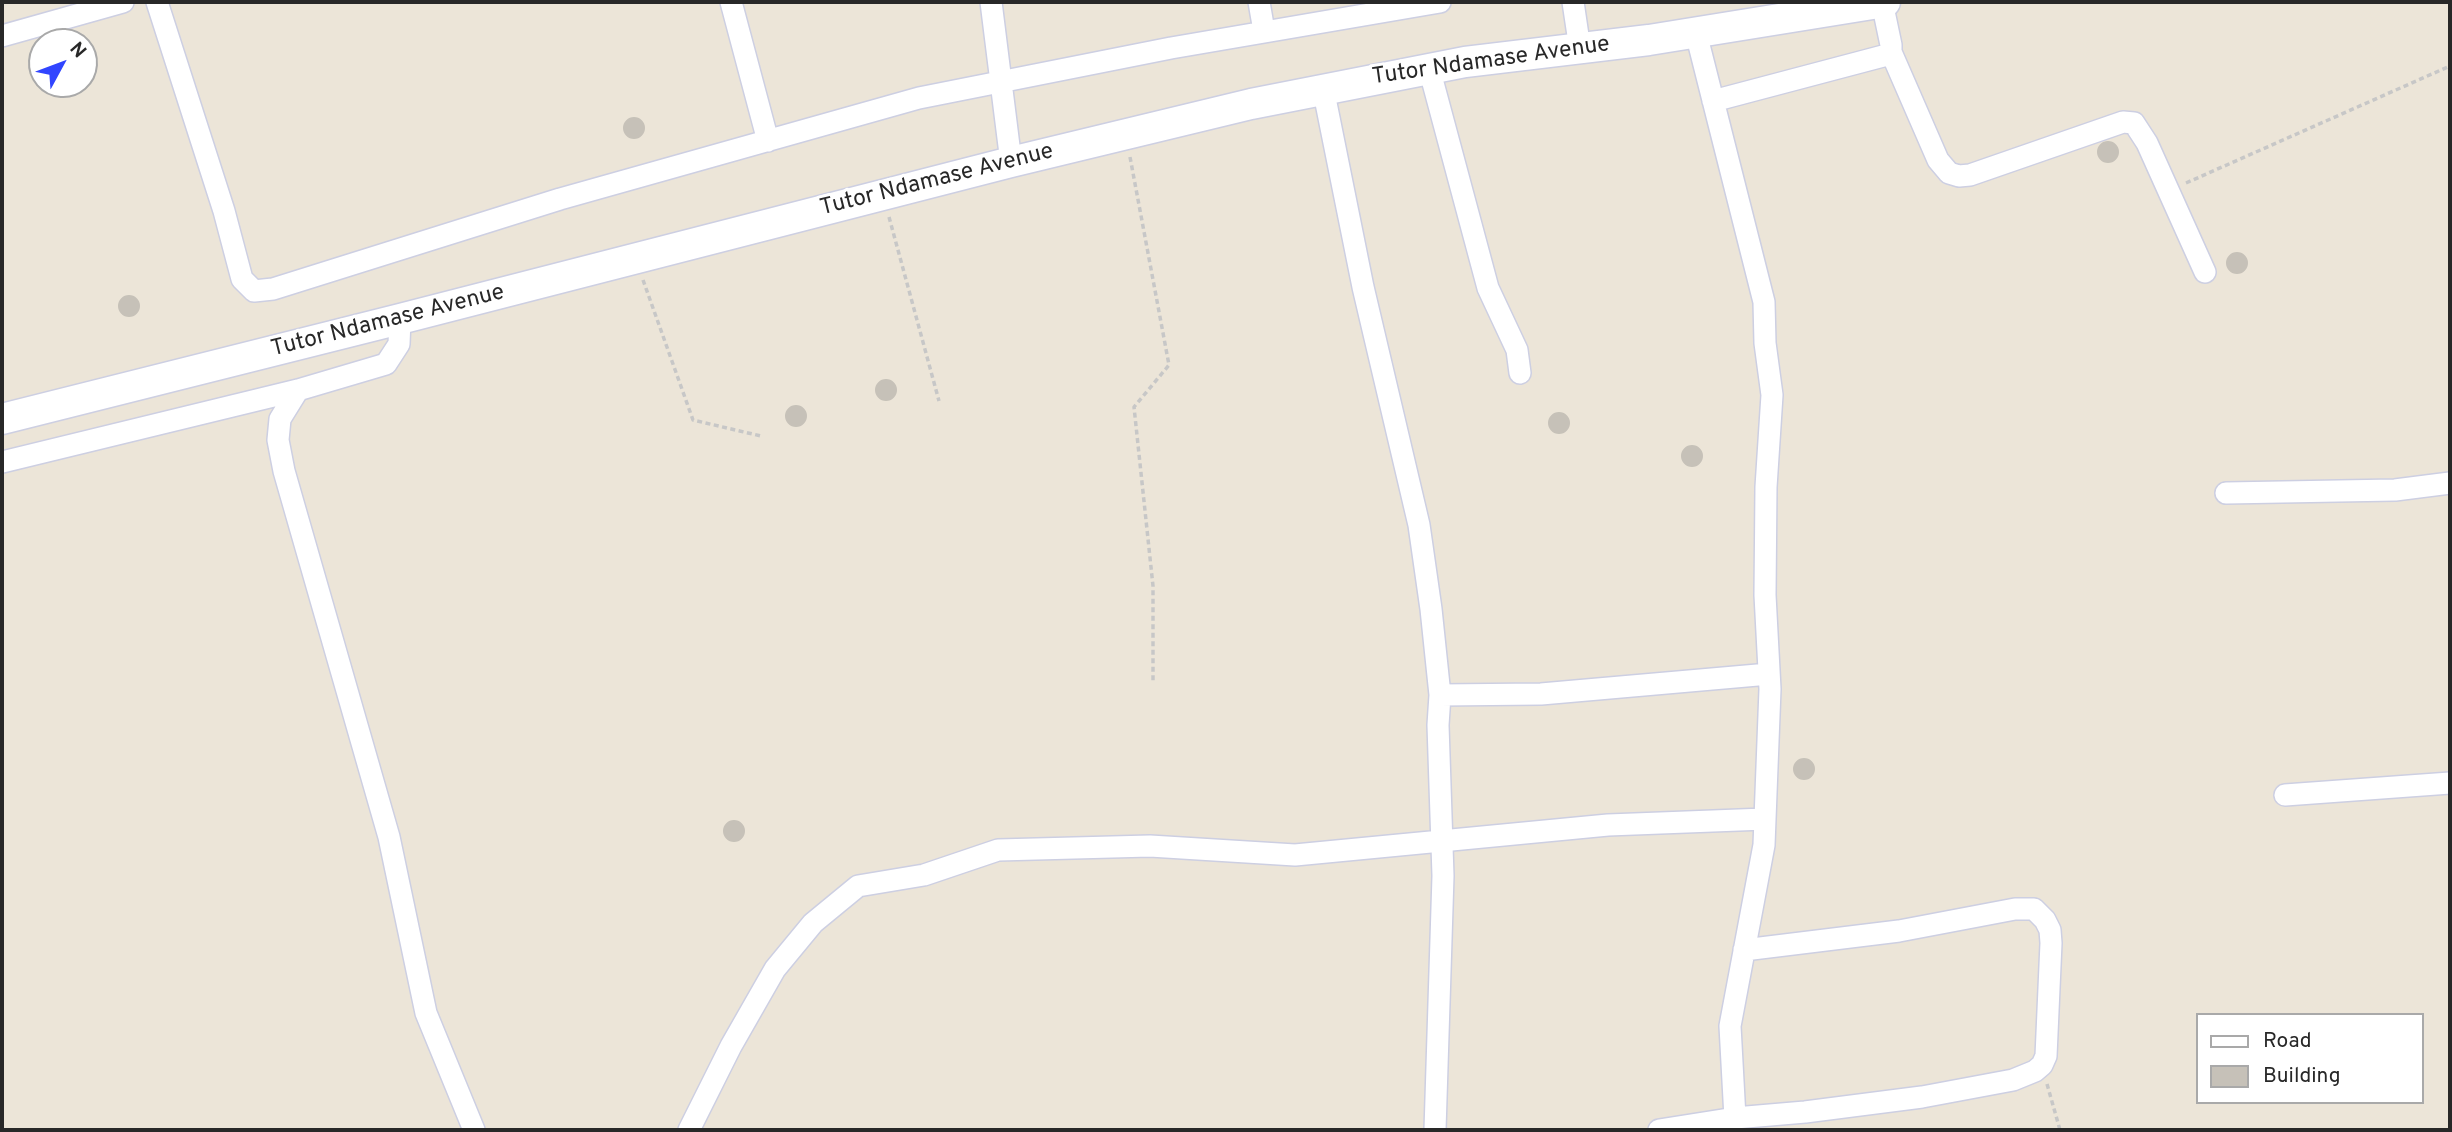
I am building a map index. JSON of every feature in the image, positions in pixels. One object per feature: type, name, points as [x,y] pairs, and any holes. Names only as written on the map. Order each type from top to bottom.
[{"type":"street","points":[[2,36],[123,2]]},
{"type":"street","points":[[157,2],[224,211],[242,279],[254,291],[273,289],[560,199],[919,98],[1264,31],[1440,2]]},
{"type":"street","points":[[731,2],[768,141]]},
{"type":"street","points":[[991,2],[1012,162]]},
{"type":"street","points":[[1259,2],[1264,31]]},
{"type":"street","points":[[1573,2],[1580,48]]},
{"type":"street","points":[[1869,3],[1938,160],[1949,173],[1970,175],[2129,122],[2139,129],[2205,272]]},
{"type":"street","name":"Tutor Ndamase Avenue","points":[[2,419],[883,194],[1323,88],[1465,62],[1696,33],[1869,3]]},
{"type":"street","points":[[1696,33],[1764,302],[1765,342],[1773,395],[1766,487],[1765,595],[1769,674],[1764,845],[1730,1026],[1735,1118]]},
{"type":"street","points":[[1713,101],[1881,58],[1891,52]]},
{"type":"street","points":[[1429,68],[1488,288],[1517,349],[1520,373]]},
{"type":"street","points":[[1323,88],[1363,287],[1419,525],[1440,695],[1438,725],[1443,889],[1436,1130]]},
{"type":"street","points":[[2,462],[298,390],[386,364],[399,344],[400,319]]},
{"type":"street","points":[[298,390],[280,419],[278,440],[284,471],[389,837],[426,1013],[474,1130]]},
{"type":"street","points":[[2226,493],[2395,490],[2450,483]]},
{"type":"street","points":[[1440,695],[1542,694],[1769,674]]},
{"type":"street","points":[[2285,795],[2450,783]]},
{"type":"street","points":[[690,1130],[775,969],[813,923],[858,886],[924,875],[998,850],[1150,846],[1295,856],[1608,825],[1765,819]]},
{"type":"street","points":[[1659,1130],[1735,1118],[1922,1097],[2013,1080],[2026,1076],[2042,1065],[2046,1056],[2051,943],[2045,920],[2034,909],[2015,909],[1899,931],[1744,950]]},
{"type":"path","points":[[2168,190],[2450,66]]},
{"type":"path","points":[[1126,134],[1169,365],[1134,407],[1153,586],[1153,681]]},
{"type":"path","points":[[883,194],[939,401]]},
{"type":"path","points":[[636,258],[693,420],[761,436]]},
{"type":"path","points":[[2042,1065],[2060,1130]]},
{"type":"building","points":[[634,117],[642,120],[645,128],[642,136],[634,139],[626,136],[623,128],[626,120]]},
{"type":"building","points":[[2108,141],[2116,144],[2119,152],[2116,160],[2108,163],[2100,160],[2097,152],[2100,144]]},
{"type":"building","points":[[2237,252],[2245,255],[2248,263],[2245,271],[2237,274],[2229,271],[2226,263],[2229,255]]},
{"type":"building","points":[[129,295],[137,298],[140,306],[137,314],[129,317],[121,314],[118,306],[121,298]]},
{"type":"building","points":[[886,379],[894,382],[897,390],[894,398],[886,401],[878,398],[875,390],[878,382]]},
{"type":"building","points":[[796,405],[804,408],[807,416],[804,424],[796,427],[788,424],[785,416],[788,408]]},
{"type":"building","points":[[1559,412],[1567,415],[1570,423],[1567,431],[1559,434],[1551,431],[1548,423],[1551,415]]},
{"type":"building","points":[[1692,445],[1700,448],[1703,456],[1700,464],[1692,467],[1684,464],[1681,456],[1684,448]]},
{"type":"building","points":[[1804,758],[1812,761],[1815,769],[1812,777],[1804,780],[1796,777],[1793,769],[1796,761]]},
{"type":"building","points":[[734,820],[742,823],[745,831],[742,839],[734,842],[726,839],[723,831],[726,823]]}]
